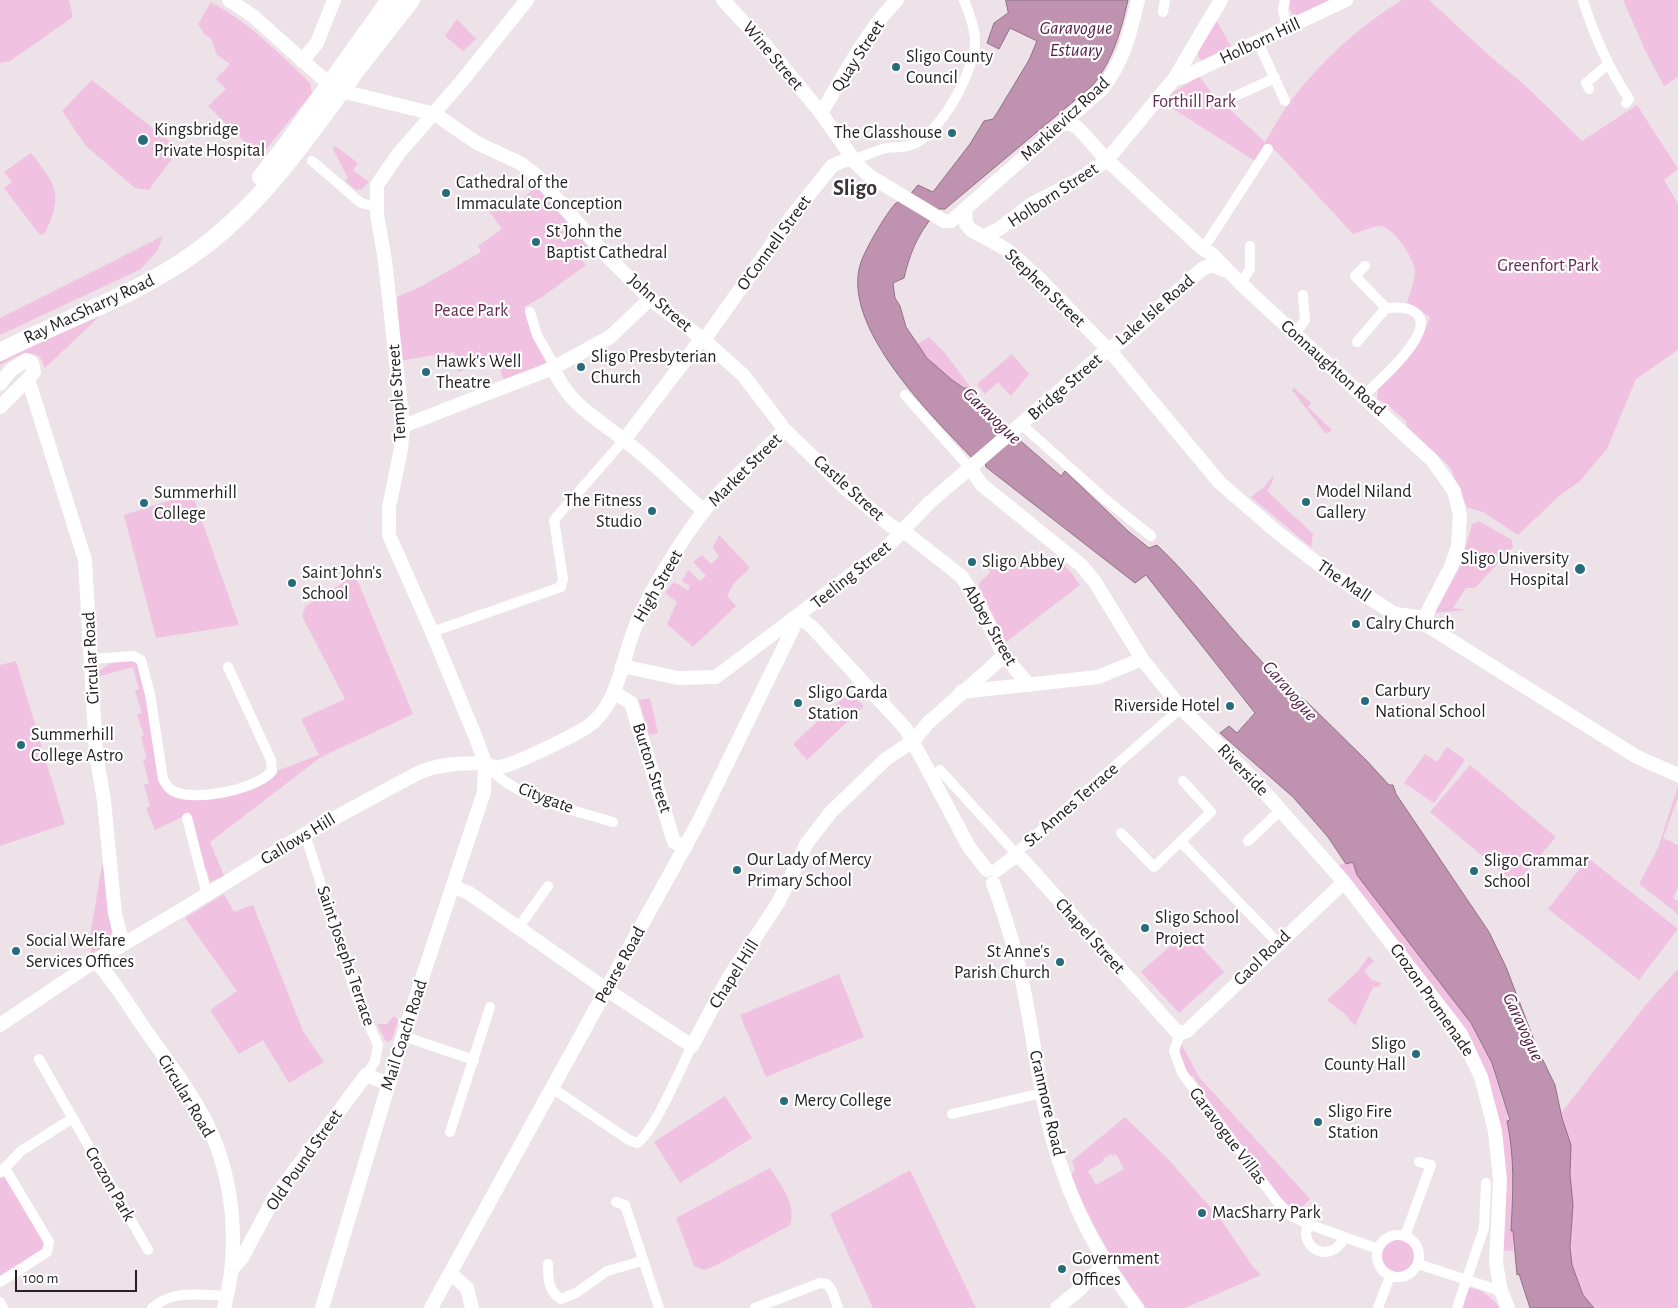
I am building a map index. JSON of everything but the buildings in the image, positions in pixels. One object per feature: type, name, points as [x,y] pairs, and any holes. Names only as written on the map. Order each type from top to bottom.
[{"type":"highway","points":[[335,88],[390,0]]},
{"type":"highway","points":[[335,88],[411,0]]},
{"type":"highway","name":"Ray MacSharry Road","points":[[0,339],[123,284],[178,251],[213,224],[268,170],[335,88]]},
{"type":"highway","name":"Ray MacSharry Road","points":[[0,352],[123,296],[193,254],[255,200],[285,167],[335,88]]},
{"type":"street","points":[[229,0],[254,16],[304,63],[335,88],[434,114]]},
{"type":"street","points":[[304,63],[317,43],[334,0]]},
{"type":"street","name":"Temple Street","points":[[484,763],[432,632],[388,529],[389,507],[401,449],[403,426],[376,191],[380,178],[527,0]]},
{"type":"street","name":"Wine Street","points":[[723,0],[766,46],[821,113],[854,159],[869,176],[944,221],[951,221],[961,213]]},
{"type":"street","name":"Quay Street","points":[[821,113],[865,42],[897,0]]},
{"type":"street","name":"Markievicz Road","points":[[961,213],[1102,89],[1117,69],[1126,49],[1138,0]]},
{"type":"street","points":[[1163,12],[1165,0]]},
{"type":"street","name":"Holborn Street","points":[[985,236],[999,230],[1030,204],[1076,181],[1107,160],[1174,79],[1221,0]]},
{"type":"street","points":[[1285,0],[1283,10],[1287,28]]},
{"type":"street","points":[[1583,0],[1607,65],[1629,99],[1626,103]]},
{"type":"street","name":"Holborn Hill","points":[[1174,79],[1183,77],[1343,1]]},
{"type":"street","points":[[854,159],[888,148],[902,149],[917,143],[931,130],[950,105],[967,77],[972,62],[975,36],[968,2]]},
{"type":"street","points":[[1258,42],[1284,100]]},
{"type":"street","points":[[1589,89],[1586,84],[1607,65]]},
{"type":"street","points":[[1229,99],[1275,78]]},
{"type":"street","points":[[1078,128],[1077,119],[1082,108]]},
{"type":"street","name":"John Street","points":[[434,114],[477,143],[520,163],[536,175],[606,255],[650,299],[703,339],[743,376],[785,430]]},
{"type":"street","points":[[1063,124],[1070,124],[1078,128]]},
{"type":"street","name":"Connaughton Road","points":[[1078,128],[1107,160],[1203,249],[1212,254],[1227,271],[1432,460],[1454,491],[1459,506],[1461,525],[1458,546],[1426,618]]},
{"type":"street","points":[[1203,249],[1268,149]]},
{"type":"street","name":"O'Connell Street","points":[[624,440],[703,339],[792,216],[832,166],[854,159]]},
{"type":"street","points":[[312,161],[361,203],[377,207]]},
{"type":"street","name":"Stephen Street","points":[[961,213],[971,230],[1006,249],[1042,281],[1108,350]]},
{"type":"street","points":[[1241,284],[1250,268],[1250,246]]},
{"type":"street","name":"Lake Isle Road","points":[[1202,269],[1203,249]]},
{"type":"street","name":"Lake Isle Road","points":[[1108,350],[1121,342],[1202,269],[1211,265],[1227,271]]},
{"type":"street","points":[[1363,396],[1389,372],[1413,343],[1422,322],[1420,317],[1413,311],[1386,308],[1355,276],[1365,266]]},
{"type":"street","points":[[1295,334],[1305,320],[1303,295]]},
{"type":"street","points":[[403,426],[554,367],[610,337],[650,299]]},
{"type":"street","points":[[1357,342],[1386,308]]},
{"type":"street","points":[[530,312],[537,334],[554,367],[560,384],[570,399],[587,414],[624,440],[704,512]]},
{"type":"street","name":"Bridge Street","points":[[902,532],[929,503],[1018,429],[1108,350]]},
{"type":"street","name":"The Mall","points":[[1108,350],[1220,482],[1278,533],[1330,573],[1395,614],[1426,618]]},
{"type":"street","name":"Circular Road","points":[[0,384],[11,370],[26,360],[32,363],[34,368],[32,375],[28,379],[85,560],[96,753],[107,829],[115,914],[123,944]]},
{"type":"street","points":[[0,406],[28,379]]},
{"type":"street","points":[[905,395],[973,466]]},
{"type":"street","points":[[1018,429],[1151,536]]},
{"type":"street","name":"Castle Street","points":[[785,430],[852,493],[891,526],[902,532]]},
{"type":"street","name":"Market Street","points":[[704,512],[721,491],[785,430]]},
{"type":"street","points":[[432,632],[561,588],[563,579],[554,520],[624,440]]},
{"type":"street","name":"Riverside","points":[[973,466],[982,485],[1081,564],[1142,659],[1181,708],[1281,810],[1344,882]]},
{"type":"street","name":"High Street","points":[[614,692],[640,614],[704,512]]},
{"type":"street","name":"Teeling Street","points":[[622,666],[678,678],[711,679],[724,672],[791,618],[799,616],[882,551],[902,532]]},
{"type":"street","name":"Abbey Street","points":[[902,532],[943,560],[961,576],[975,597],[1004,656],[1029,685]]},
{"type":"street","points":[[799,616],[813,628],[906,730],[912,741]]},
{"type":"street","name":"Pearse Road","points":[[431,1308],[686,846],[777,657],[799,616]]},
{"type":"street","points":[[1426,618],[1428,626],[1435,631],[1626,750],[1678,775]]},
{"type":"street","points":[[763,640],[777,657]]},
{"type":"street","points":[[90,659],[134,656],[141,660],[150,694],[163,779],[175,792],[204,795],[227,791],[265,779],[272,772],[271,760],[228,667]]},
{"type":"street","name":"Chapel Hill","points":[[552,1088],[629,1140],[638,1143],[644,1139],[729,977],[778,903],[807,843],[831,812],[853,789],[897,749],[912,741],[961,692],[1004,656]]},
{"type":"street","points":[[961,692],[1098,677],[1142,659]]},
{"type":"street","name":"Burton Street","points":[[614,692],[631,703],[674,842],[686,846]]},
{"type":"street","name":"Gallows Hill","points":[[0,1025],[95,960],[207,895],[305,834],[428,768],[484,763],[498,767],[561,741],[585,728],[600,717],[614,692]]},
{"type":"street","name":"St. Annes Terrace","points":[[1019,856],[1020,849],[1181,708]]},
{"type":"street","name":"Cranmore Road","points":[[912,741],[969,847],[992,875],[1013,945],[1026,999],[1042,1093],[1064,1175],[1090,1236],[1105,1263],[1137,1308]]},
{"type":"street","points":[[452,765],[478,746]]},
{"type":"street","name":"Citygate","points":[[484,763],[494,775],[521,790],[552,803],[614,822]]},
{"type":"street","name":"Mail Coach Road","points":[[324,1301],[403,1036],[484,792],[484,763]]},
{"type":"street","name":"St. Annes Terrace","points":[[940,770],[1019,856]]},
{"type":"street","points":[[1121,833],[1154,867],[1211,812],[1182,781]]},
{"type":"street","points":[[1248,841],[1281,810]]},
{"type":"street","points":[[187,818],[207,895]]},
{"type":"street","name":"Saint Josephs Terrace","points":[[305,834],[356,996],[378,1045],[375,1062],[366,1075]]},
{"type":"street","points":[[1181,842],[1278,943]]},
{"type":"street","points":[[992,875],[1014,857],[1019,856]]},
{"type":"street","name":"Chapel Street","points":[[1019,856],[1176,1032],[1180,1033]]},
{"type":"street","name":"Gaol Road","points":[[1180,1033],[1187,1031],[1344,882]]},
{"type":"street","name":"Crozon Promenade","points":[[1344,882],[1461,1034],[1482,1077],[1498,1153],[1500,1180],[1496,1263],[1501,1292],[1508,1308]]},
{"type":"street","points":[[518,928],[548,886]]},
{"type":"street","points":[[453,887],[469,893],[607,990],[692,1046]]},
{"type":"street","name":"Circular Road","points":[[95,960],[165,1058],[195,1103],[213,1137],[222,1166],[235,1243],[226,1302]]},
{"type":"street","points":[[450,1132],[490,1007]]},
{"type":"street","name":"Garavogue Villas","points":[[1180,1033],[1174,1051],[1182,1073],[1276,1200],[1290,1215],[1308,1224],[1378,1249]]},
{"type":"street","points":[[403,1036],[474,1060]]},
{"type":"street","name":"Crozon Park","points":[[39,1059],[148,1250]]},
{"type":"street","points":[[366,1075],[389,1084]]},
{"type":"street","name":"Old Pound Street","points":[[232,1269],[242,1258],[279,1190],[366,1075]]},
{"type":"street","points":[[952,1114],[1042,1093]]},
{"type":"street","points":[[0,1282],[41,1257],[47,1252],[49,1242],[2,1170],[27,1146],[73,1118]]},
{"type":"street","points":[[1406,1236],[1431,1165],[1419,1162]]},
{"type":"street","points":[[1457,1308],[1484,1228],[1486,1183]]},
{"type":"street","points":[[616,1202],[624,1205],[629,1214],[642,1260],[659,1308]]},
{"type":"street","points":[[1308,1224],[1306,1236],[1312,1248],[1318,1252],[1324,1253],[1336,1249],[1344,1238]]},
{"type":"street","points":[[1395,1235],[1406,1236],[1414,1241],[1418,1248],[1418,1264],[1406,1276],[1390,1276],[1378,1264],[1378,1249],[1387,1238],[1395,1235]]},
{"type":"street","points":[[548,1264],[548,1280],[553,1294],[561,1299],[576,1293],[607,1271],[642,1260]]},
{"type":"street","points":[[1057,1308],[1079,1290],[1105,1263]]},
{"type":"street","points":[[1418,1264],[1501,1292]]},
{"type":"street","points":[[450,1273],[467,1288],[472,1308]]},
{"type":"street","points":[[1378,1308],[1390,1276]]},
{"type":"street","points":[[755,1308],[820,1283],[827,1284],[832,1291],[838,1308]]},
{"type":"street","points":[[152,1308],[163,1298],[183,1294],[226,1302]]},
{"type":"street","points":[[324,1301],[332,1308]]},
{"type":"street","points":[[0,1302],[3,1308]]},
{"type":"green space","points":[[0,0],[69,0],[73,17],[10,61],[0,63]]},
{"type":"green space","points":[[1290,0],[1330,0],[1294,17],[1289,8]]},
{"type":"green space","name":"Greenfort Park","points":[[1402,0],[1429,0],[1492,58],[1527,87],[1582,141],[1637,105],[1678,169],[1664,180],[1678,204],[1678,350],[1636,379],[1607,449],[1580,481],[1559,496],[1518,535],[1483,512],[1467,507],[1450,467],[1407,427],[1406,421],[1388,405],[1377,399],[1378,389],[1395,373],[1415,348],[1430,317],[1407,302],[1415,271],[1411,258],[1397,237],[1391,231],[1380,226],[1353,234],[1276,151],[1265,143],[1255,161],[1164,103],[1168,96],[1199,76],[1211,92],[1265,142],[1287,106],[1311,76],[1354,35]]},
{"type":"green space","points":[[1623,0],[1678,0],[1678,77],[1664,86],[1646,52]]},
{"type":"green space","points":[[211,2],[238,19],[275,49],[310,83],[312,93],[260,157],[208,106],[226,89],[216,79],[230,64],[217,55],[211,38],[205,35],[198,24]]},
{"type":"green space","points":[[457,19],[476,39],[463,51],[445,36]]},
{"type":"green space","points":[[1216,20],[1232,48],[1202,62],[1197,53]]},
{"type":"green space","points":[[92,80],[179,149],[149,190],[135,188],[86,146],[62,111]]},
{"type":"green space","points":[[332,147],[337,147],[358,163],[353,170],[369,182],[362,189],[356,190],[345,181],[348,178]]},
{"type":"green space","points":[[31,153],[51,182],[56,199],[51,220],[45,233],[40,235],[4,188],[12,182],[4,172]]},
{"type":"green space","name":"Peace Park","points":[[536,186],[588,247],[578,256],[586,265],[542,297],[524,307],[530,325],[550,363],[505,383],[494,353],[472,360],[474,366],[458,372],[454,352],[399,361],[397,297],[422,286],[481,252],[478,246],[502,229],[486,207],[493,201],[509,213]]},
{"type":"green space","points":[[163,236],[157,251],[141,269],[0,335],[0,318]]},
{"type":"green space","points":[[108,308],[45,368],[40,357],[30,353],[20,355],[0,365],[0,358]]},
{"type":"green space","points":[[929,337],[945,353],[971,388],[957,383],[949,377],[921,350],[917,344]]},
{"type":"green space","points":[[1012,354],[1029,374],[1011,396],[998,382],[985,394],[977,384]]},
{"type":"green space","points":[[1294,388],[1311,403],[1308,407],[1332,430],[1326,434],[1292,390]]},
{"type":"green space","points":[[1274,475],[1267,491],[1313,534],[1311,547],[1251,497],[1264,487]]},
{"type":"green space","points":[[192,493],[239,625],[156,638],[124,515]]},
{"type":"green space","points":[[1479,521],[1512,540],[1513,547],[1475,588],[1466,588],[1453,608],[1466,610],[1433,613],[1461,565],[1472,524]]},
{"type":"green space","points":[[719,535],[750,568],[734,583],[727,596],[736,606],[693,647],[667,624],[677,602],[665,593],[674,582],[688,590],[690,586],[682,581],[688,570],[700,581],[706,576],[693,562],[702,555],[711,564],[719,557],[713,547]]},
{"type":"green space","points":[[993,554],[1001,564],[1038,559],[1059,562],[1068,569],[1080,585],[1006,642],[978,584],[991,572],[982,562]]},
{"type":"green space","points":[[355,575],[413,714],[321,757],[210,842],[224,876],[210,882],[207,871],[203,870],[194,823],[190,813],[155,830],[146,808],[150,806],[144,785],[149,783],[143,760],[147,759],[141,737],[144,736],[137,714],[142,713],[135,691],[139,689],[133,667],[97,677],[97,672],[111,663],[133,661],[138,665],[167,791],[176,798],[199,800],[247,791],[261,785],[277,771],[319,755],[301,719],[345,699],[302,616],[306,606]]},
{"type":"green space","name":"Summerhill College Astro","points":[[16,661],[65,824],[0,846],[0,665]]},
{"type":"green space","points":[[850,692],[864,706],[807,760],[793,744]]},
{"type":"green space","points":[[650,698],[658,733],[649,735],[639,700]]},
{"type":"green space","points":[[1447,747],[1465,760],[1434,803],[1404,783],[1425,754],[1437,762]]},
{"type":"green space","points":[[1470,765],[1556,837],[1516,884],[1430,812]]},
{"type":"green space","points":[[1678,786],[1678,797],[1663,838],[1678,845],[1678,887],[1673,898],[1678,901],[1678,914],[1639,884],[1658,848]]},
{"type":"green space","points":[[1588,858],[1678,929],[1639,980],[1548,909]]},
{"type":"green space","points":[[1353,862],[1357,875],[1471,1023],[1492,1063],[1503,1102],[1505,1102],[1513,1149],[1514,1179],[1511,1231],[1513,1231],[1513,1251],[1501,1250],[1485,1074],[1338,865]]},
{"type":"green space","points":[[102,865],[106,868],[112,932],[109,944],[92,953],[89,943]]},
{"type":"green space","points":[[224,894],[234,912],[253,905],[303,1031],[324,1062],[289,1083],[263,1040],[239,1054],[210,1010],[237,991],[185,918]]},
{"type":"green space","points":[[1187,931],[1224,972],[1179,1013],[1141,972]]},
{"type":"green space","points":[[1369,956],[1374,961],[1364,971],[1372,980],[1381,983],[1379,987],[1373,987],[1355,1026],[1345,1014],[1327,1000],[1357,972]]},
{"type":"green space","points":[[1678,969],[1678,1308],[1594,1308],[1583,1295],[1572,1265],[1570,1234],[1573,1205],[1570,1175],[1571,1145],[1561,1113],[1649,1001]]},
{"type":"green space","points":[[839,974],[864,1037],[766,1077],[740,1015]]},
{"type":"green space","points":[[394,1016],[398,1020],[392,1039],[388,1042],[385,1040],[377,1024],[387,1024]]},
{"type":"green space","points":[[1180,1042],[1199,1077],[1310,1199],[1296,1213],[1283,1203],[1198,1092],[1201,1088],[1193,1076],[1188,1076],[1179,1055]]},
{"type":"green space","points":[[725,1096],[752,1138],[680,1183],[654,1142]]},
{"type":"green space","points":[[1125,1117],[1169,1160],[1219,1217],[1253,1267],[1261,1275],[1185,1308],[1146,1308],[1095,1228],[1071,1175],[1075,1170],[1072,1161]],"holes":[[[1111,1154],[1113,1156],[1116,1154],[1124,1169],[1096,1185],[1088,1171],[1104,1161],[1103,1158]]]},
{"type":"green space","points":[[770,1168],[790,1202],[792,1217],[790,1225],[715,1266],[704,1270],[694,1266],[676,1218]]},
{"type":"green space","points":[[910,1170],[976,1308],[873,1308],[830,1214]]},
{"type":"green space","points":[[4,1176],[45,1245],[44,1249],[0,1276],[0,1179]]},
{"type":"green space","points":[[1398,1239],[1405,1240],[1410,1244],[1414,1249],[1414,1263],[1410,1268],[1405,1272],[1398,1273],[1391,1272],[1386,1268],[1382,1263],[1381,1256],[1382,1249],[1386,1244],[1391,1240]]},
{"type":"green space","points":[[1467,1288],[1481,1291],[1490,1297],[1500,1308],[1463,1308]]},
{"type":"water","points":[[1006,0],[1128,0],[1111,55],[1093,85],[945,209],[939,209],[926,225],[913,249],[904,278],[893,283],[895,298],[900,306],[906,327],[927,358],[952,380],[964,388],[971,388],[1008,430],[1061,476],[1065,471],[1129,532],[1149,548],[1157,545],[1277,679],[1306,701],[1389,785],[1393,785],[1396,794],[1489,932],[1506,967],[1537,1048],[1555,1085],[1562,1118],[1571,1145],[1570,1175],[1573,1205],[1570,1247],[1572,1265],[1583,1295],[1594,1308],[1530,1308],[1519,1274],[1517,1275],[1513,1231],[1511,1231],[1513,1189],[1510,1135],[1507,1121],[1510,1120],[1492,1063],[1471,1023],[1357,875],[1353,862],[1346,864],[1328,837],[1293,797],[1220,733],[1229,726],[1237,733],[1255,713],[1146,575],[1135,583],[986,467],[985,462],[973,459],[914,395],[876,341],[864,314],[858,287],[861,262],[871,240],[895,204],[907,198],[918,185],[933,192],[970,144],[984,121],[993,119],[1029,60],[1037,41],[1010,28],[999,49],[987,43],[994,23],[1008,13]]},
{"type":"place","name":"Sligo County Council","points":[[896,67]]},
{"type":"place","name":"The Glasshouse","points":[[952,133]]},
{"type":"place","name":"Kingsbridge Private Hospital","points":[[143,140]]},
{"type":"place","name":"Cathedral of the Immaculate Conception","points":[[446,193]]},
{"type":"place","name":"St John the Baptist Cathedral","points":[[536,242]]},
{"type":"place","name":"Sligo Presbyterian Church","points":[[581,367]]},
{"type":"place","name":"Hawk's Well Theatre","points":[[426,372]]},
{"type":"place","name":"Model Niland Gallery","points":[[1306,502]]},
{"type":"place","name":"Summerhill College","points":[[144,503]]},
{"type":"place","name":"The Fitness Studio","points":[[652,511]]},
{"type":"place","name":"Sligo Abbey","points":[[972,562]]},
{"type":"place","name":"Sligo University Hospital","points":[[1580,569]]},
{"type":"place","name":"Saint John's School","points":[[292,583]]},
{"type":"place","name":"Calry Church","points":[[1356,624]]},
{"type":"place","name":"Carbury National School","points":[[1365,701]]},
{"type":"place","name":"Sligo Garda Station","points":[[798,703]]},
{"type":"place","name":"Riverside Hotel","points":[[1230,706]]},
{"type":"place","name":"Summerhill College Astro","points":[[21,745]]},
{"type":"place","name":"Our Lady of Mercy Primary School","points":[[737,870]]},
{"type":"place","name":"Sligo Grammar School","points":[[1474,871]]},
{"type":"place","name":"Sligo School Project","points":[[1145,928]]},
{"type":"place","name":"Social Welfare Services Offices","points":[[16,951]]},
{"type":"place","name":"St Anne's Parish Church","points":[[1060,962]]},
{"type":"place","name":"Sligo County Hall","points":[[1416,1054]]},
{"type":"place","name":"Mercy College","points":[[784,1101]]},
{"type":"place","name":"Sligo Fire Station","points":[[1318,1122]]},
{"type":"place","name":"MacSharry Park","points":[[1202,1213]]},
{"type":"place","name":"Government Offices","points":[[1062,1269]]},
{"type":"district","name":"Sligo","points":[[855,188]]},
{"type":"water label","name":"Garavogue Estuary","points":[[1076,39]]},
{"type":"water label","name":"Garavogue","points":[[992,416]]},
{"type":"water label","name":"Garavogue","points":[[1290,691]]},
{"type":"water label","name":"Garavogue","points":[[1523,1027]]},
{"type":"park label","name":"Forthill Park","points":[[1194,102]]}]
